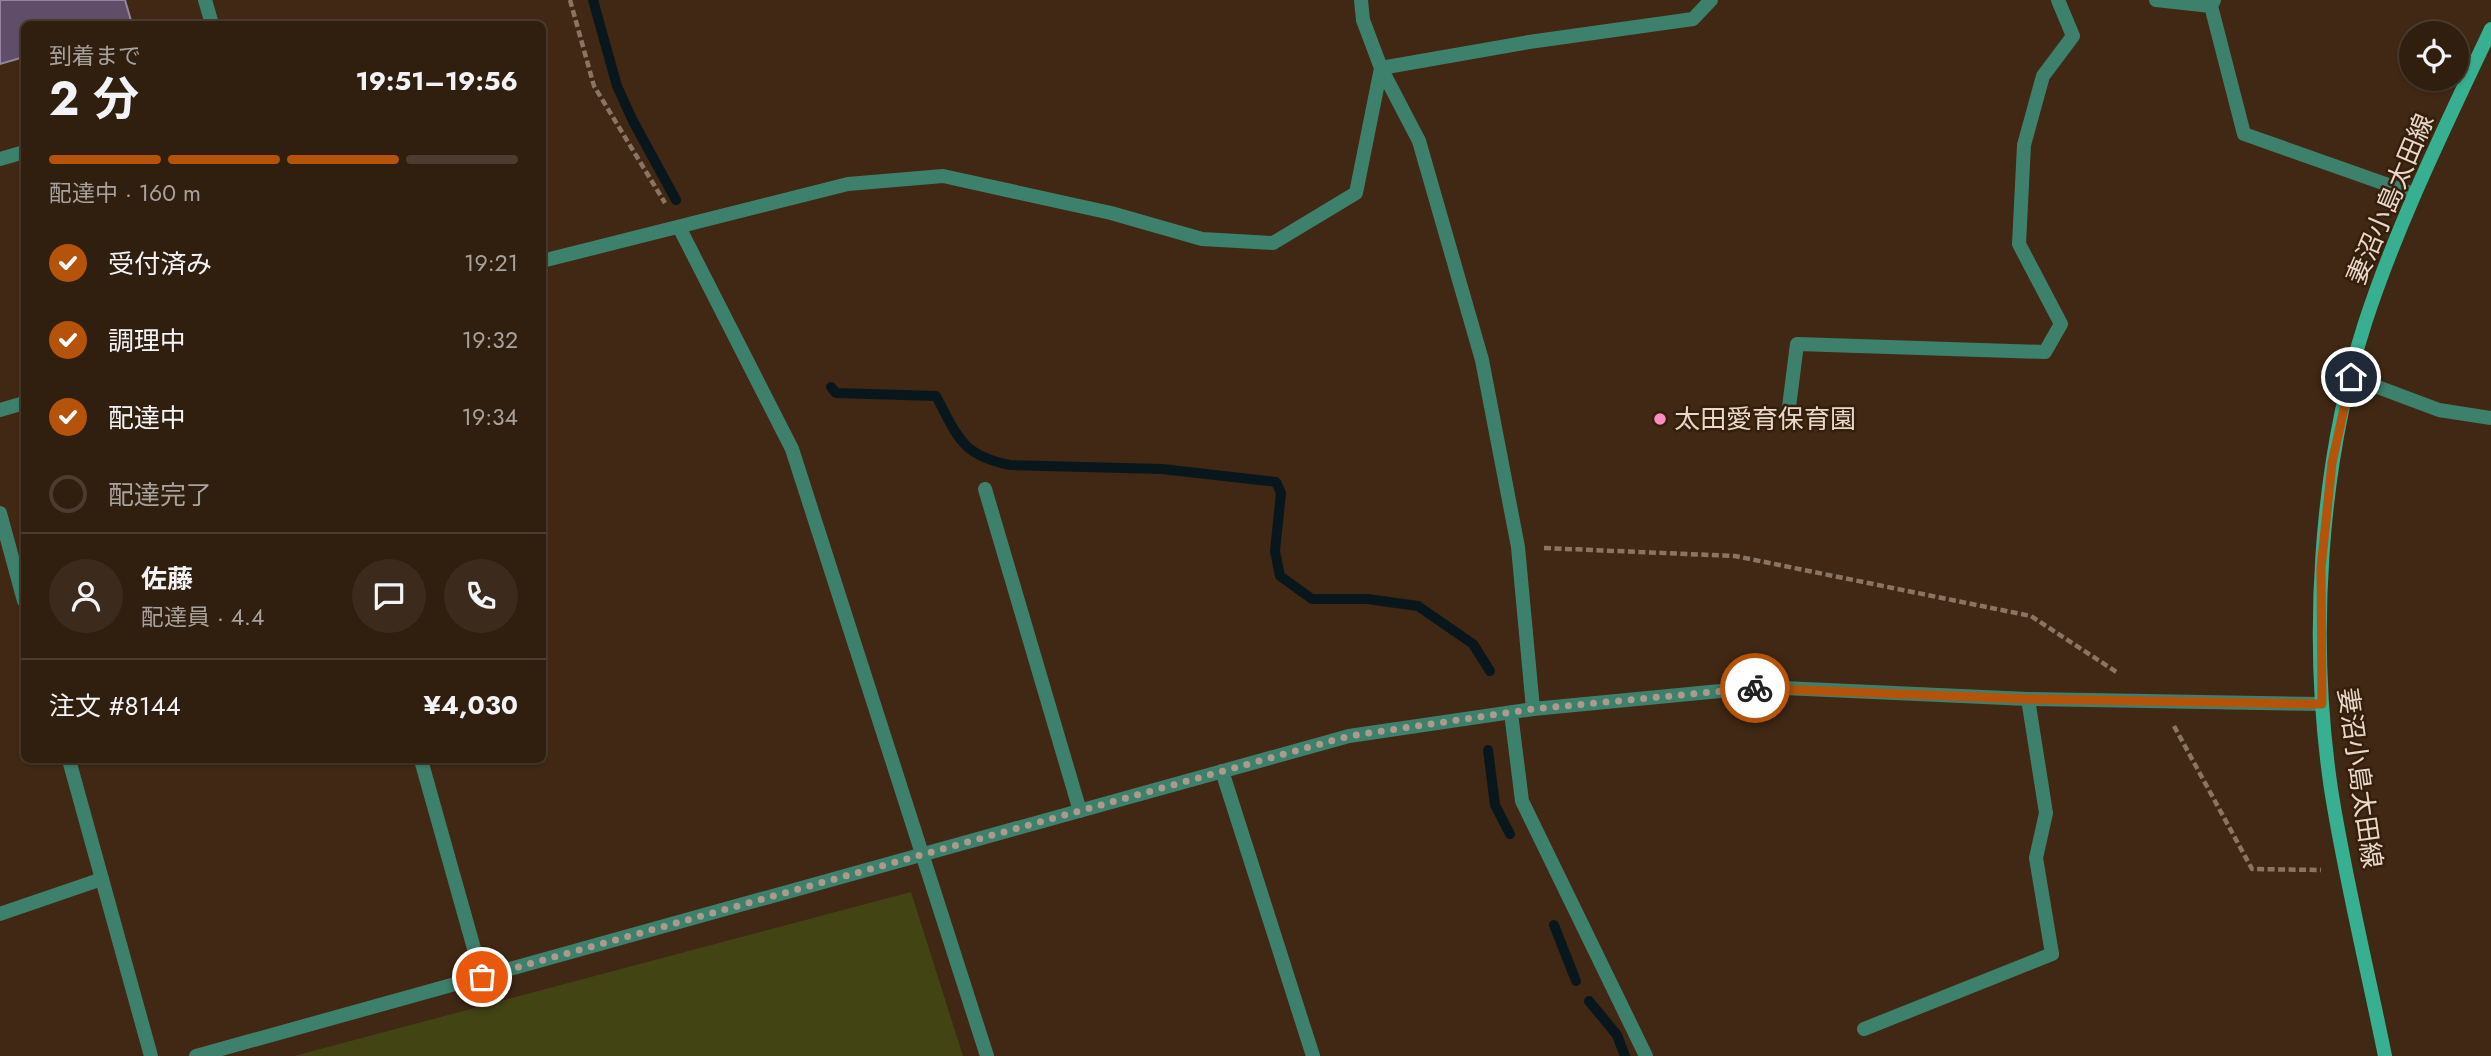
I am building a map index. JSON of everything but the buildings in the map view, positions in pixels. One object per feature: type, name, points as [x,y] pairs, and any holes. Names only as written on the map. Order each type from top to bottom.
[{"type":"main road","name":"妻沼小島太田線","points":[[2385,1056],[2331,788],[2322,704],[2321,568],[2332,463],[2365,324],[2414,194],[2491,29]]},
{"type":"street","points":[[205,0],[211,21]]},
{"type":"street","points":[[1361,0],[1363,20],[1381,68],[1419,141],[1479,347],[1518,547],[1533,709]]},
{"type":"street","points":[[1381,68],[1529,42],[1693,19],[1711,0]]},
{"type":"street","points":[[1788,407],[1797,344],[2045,352],[2061,324],[2019,244],[2024,145],[2043,76],[2073,36],[2058,0]]},
{"type":"street","points":[[2156,0],[2212,3],[2244,134],[2414,194]]},
{"type":"street","points":[[546,260],[848,184],[943,176],[1111,213],[1202,239],[1273,243],[1356,192],[1381,68]]},
{"type":"street","points":[[0,159],[21,153]]},
{"type":"street","points":[[680,227],[792,449],[987,1056]]},
{"type":"street","points":[[2351,377],[2439,410],[2491,418]]},
{"type":"street","points":[[0,410],[21,404]]},
{"type":"street","points":[[985,489],[1080,811]]},
{"type":"street","points":[[0,513],[21,590]]},
{"type":"street","points":[[196,1056],[1349,736],[1533,709],[1762,687],[2028,699],[2322,704]]},
{"type":"street","points":[[1864,1029],[2052,954],[2036,858],[2046,813],[2028,699]]},
{"type":"street","points":[[1511,713],[1522,801],[1646,1056]]},
{"type":"street","points":[[70,763],[151,1056]]},
{"type":"street","points":[[422,763],[482,977]]},
{"type":"street","points":[[1222,771],[1313,1056]]},
{"type":"street","points":[[0,914],[102,879]]},
{"type":"path","points":[[570,0],[594,86],[680,227]]},
{"type":"path","points":[[1518,547],[1735,556],[2031,616],[2160,701],[2252,869],[2347,870]]},
{"type":"shaded area","points":[[911,892],[963,1056],[294,1056]]},
{"type":"waterway","points":[[593,0],[617,86],[676,200]]},
{"type":"waterway","points":[[831,387],[836,393],[936,396],[956,433],[971,450],[1010,465],[1162,469],[1276,482],[1281,493],[1275,551],[1280,576],[1312,599],[1367,599],[1418,606],[1473,644],[1490,671]]},
{"type":"waterway","points":[[1488,750],[1495,805],[1510,834]]},
{"type":"waterway","points":[[1554,925],[1576,981]]},
{"type":"waterway","points":[[1589,1001],[1617,1035],[1625,1056]]},
{"type":"way so far","points":[[482,977],[1349,736],[1533,709],[1755,688]]},
{"type":"place","name":"太田愛育保育園","points":[[1660,419]]},
{"type":"route","points":[[1755,688],[2028,699],[2322,704],[2321,568],[2332,463],[2351,377]]}]
